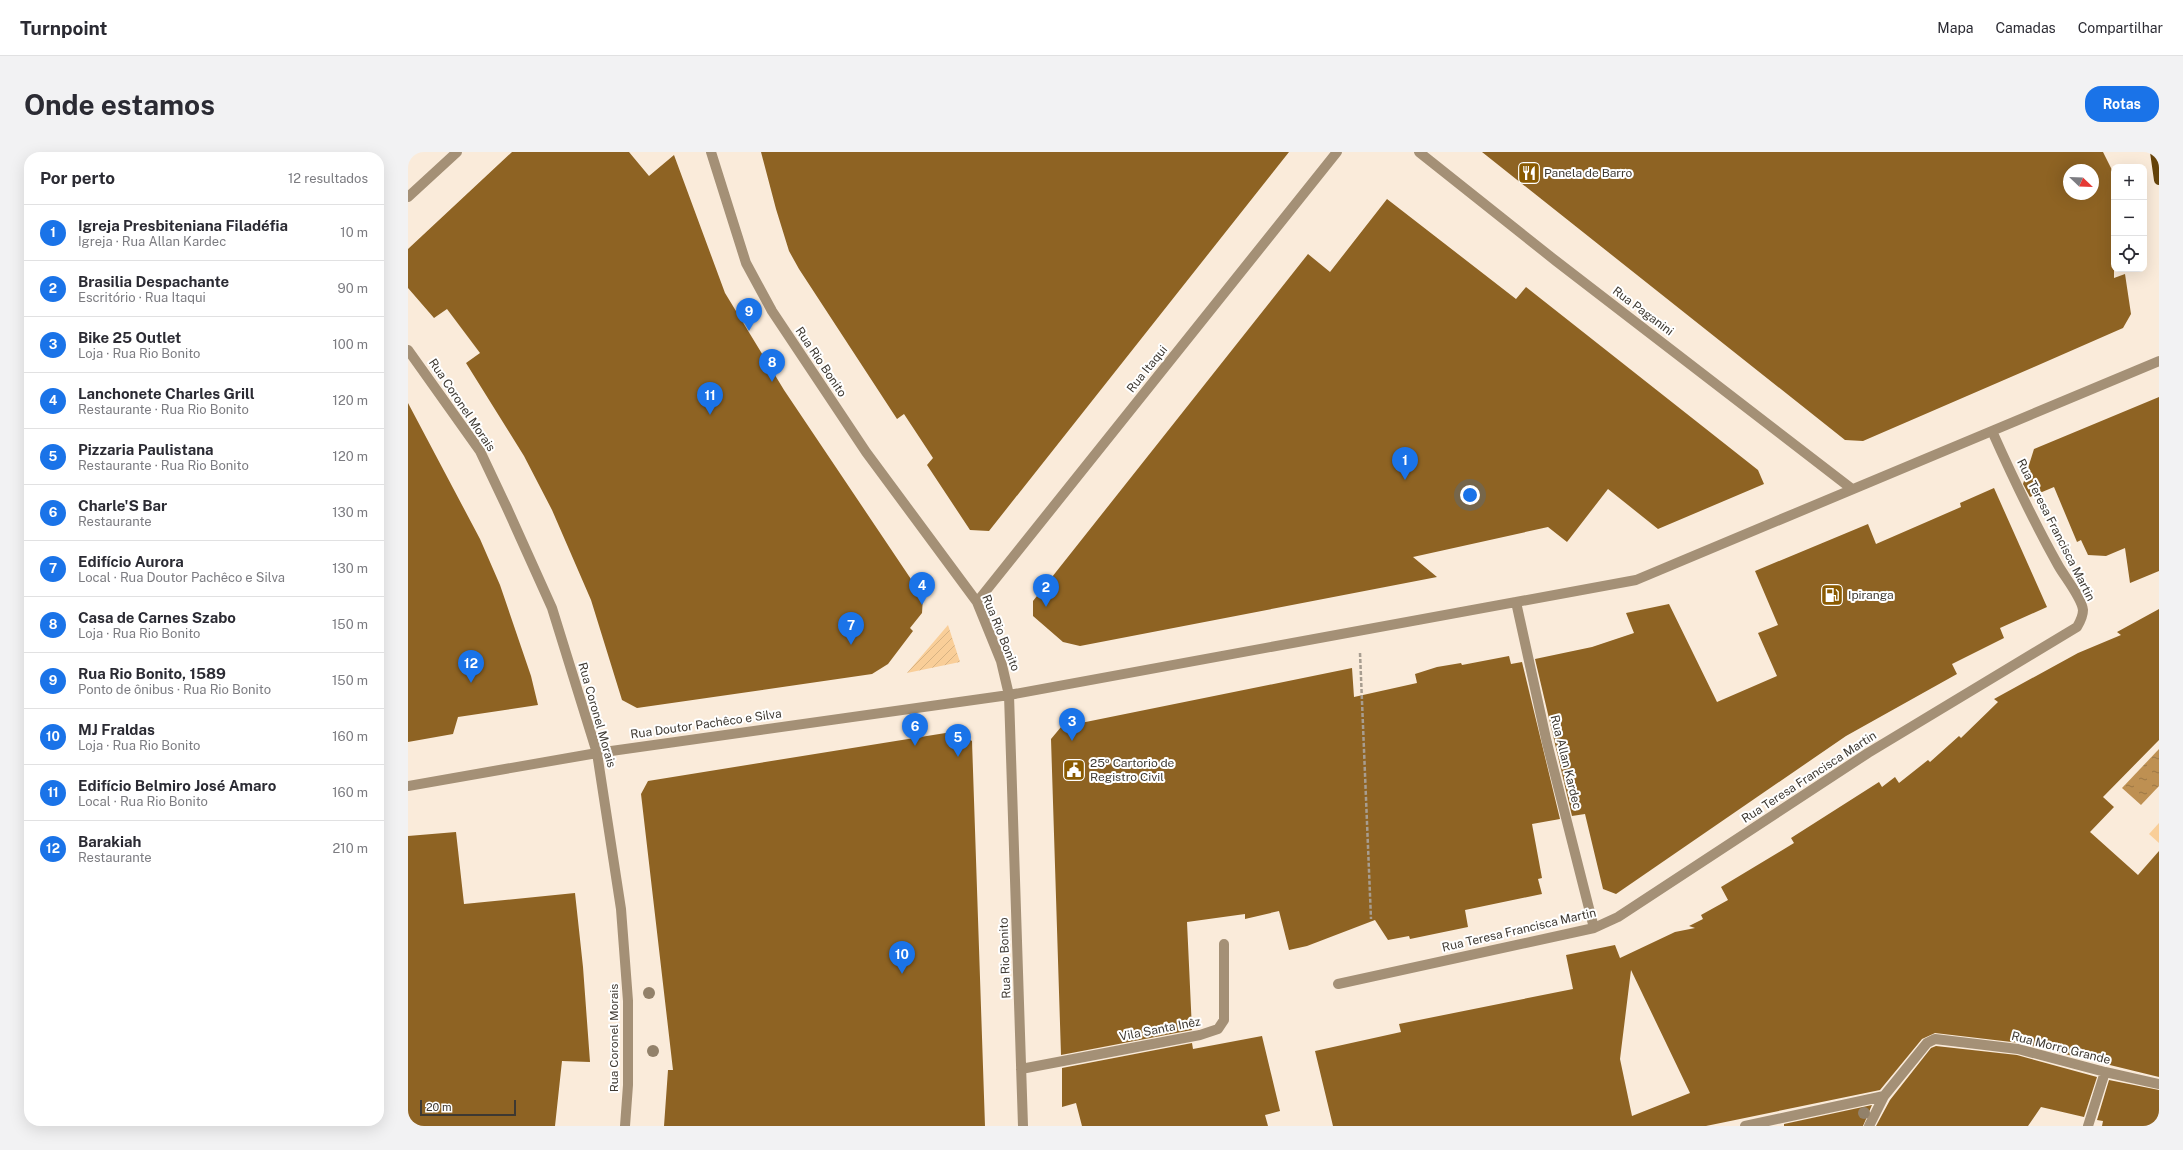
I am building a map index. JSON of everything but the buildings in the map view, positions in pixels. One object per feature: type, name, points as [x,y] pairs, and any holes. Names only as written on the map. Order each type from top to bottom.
[{"type":"main road","points":[[2155,152],[2159,180]]},
{"type":"street","points":[[408,197],[457,152]]},
{"type":"street","name":"Rua Rio Bonito","points":[[711,152],[746,263],[772,311],[866,452],[977,602],[1001,661],[1009,695],[1023,1126]]},
{"type":"street","name":"Rua Itaqui","points":[[977,602],[1337,152]]},
{"type":"street","name":"Rua Paganini","points":[[1419,152],[1556,261],[1852,489]]},
{"type":"street","name":"Rua Coronel Morais","points":[[408,350],[480,451],[507,508],[552,608],[597,753],[620,909],[628,1001],[628,1084],[624,1126]]},
{"type":"street","name":"Rua Doutor Pachêco e Silva","points":[[408,786],[597,753],[1009,695],[1636,580],[2159,361]]},
{"type":"street","name":"Rua Teresa Francisca Martin","points":[[1338,984],[1594,928],[1618,917],[1868,753],[2077,627],[2081,620],[2083,610],[2080,601],[2058,566],[2019,490],[1992,431]]},
{"type":"street","name":"Rua Allan Kardec","points":[[1516,602],[1547,743],[1594,928]]},
{"type":"street","name":"Vila Santa Inêz","points":[[1021,1069],[1200,1035],[1218,1029],[1224,1020],[1224,944]]},
{"type":"street","name":"Rua Morro Grande","points":[[1884,1096],[1927,1044],[1935,1039],[2018,1049],[2105,1072],[2159,1084]]},
{"type":"street","points":[[2088,1126],[2105,1072]]},
{"type":"street","points":[[1746,1126],[1884,1096]]},
{"type":"street","points":[[1869,1126],[1884,1096]]},
{"type":"path","points":[[1359,631],[1371,919]]},
{"type":"shaded area","points":[[948,625],[960,662],[907,673]]},
{"type":"shaded area","points":[[2159,823],[2159,843],[2149,834]]},
{"type":"water","points":[[2159,749],[2159,786],[2141,805],[2122,788]]},
{"type":"place","name":"Panela de Barro","points":[[1529,173]]},
{"type":"place","name":"Rua Rio Bonito, 1589","points":[[749,331]]},
{"type":"place","name":"Casa de Carnes Szabo","points":[[772,382]]},
{"type":"place","name":"Edifício Belmiro José Amaro","points":[[710,415]]},
{"type":"place","name":"Igreja Presbiteniana Filadéfia","points":[[1405,480]]},
{"type":"place","name":"Ipiranga","points":[[1832,595]]},
{"type":"place","name":"Lanchonete Charles Grill","points":[[922,605]]},
{"type":"place","name":"Brasilia Despachante","points":[[1046,607]]},
{"type":"place","name":"Edifício Aurora","points":[[851,645]]},
{"type":"place","name":"Barakiah","points":[[471,683]]},
{"type":"place","name":"Bike 25 Outlet","points":[[1072,741]]},
{"type":"place","name":"Charle'S Bar","points":[[915,746]]},
{"type":"place","name":"Pizzaria Paulistana","points":[[958,757]]},
{"type":"place","name":"25º Cartorio de Registro Civil","points":[[1074,770]]},
{"type":"place","name":"MJ Fraldas","points":[[902,974]]}]
